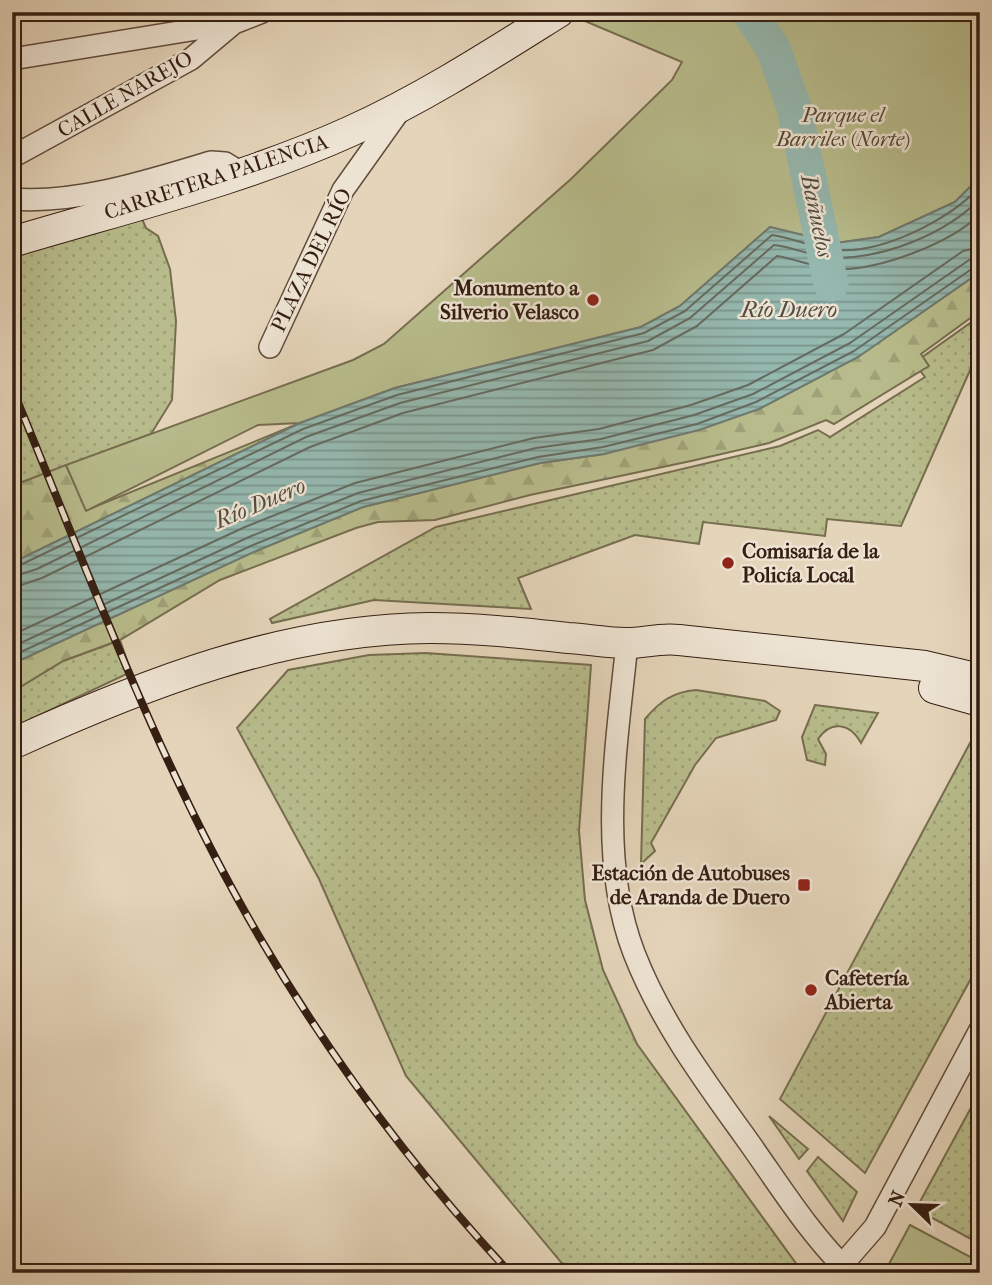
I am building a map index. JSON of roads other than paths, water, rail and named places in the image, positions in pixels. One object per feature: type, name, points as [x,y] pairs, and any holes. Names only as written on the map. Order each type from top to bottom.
[{"type":"street","points":[[12,59],[234,23],[262,12]]},
{"type":"street","name":"CARRETERA PALENCIA","points":[[12,242],[241,173],[350,132],[404,106],[559,12]]},
{"type":"street","name":"CALLE NAREJO","points":[[12,157],[191,59],[234,23]]},
{"type":"street","name":"PLAZA DEL RÍO","points":[[270,347],[343,190],[404,106]]},
{"type":"street","points":[[12,199],[52,199],[218,162],[241,173]]},
{"type":"street","points":[[12,744],[107,703],[213,665],[317,638],[380,630],[431,628],[627,643],[654,638],[679,640],[925,666],[980,679]]},
{"type":"street","points":[[627,643],[655,657],[927,687],[980,701]]},
{"type":"street","points":[[627,643],[614,792],[614,855],[624,922],[634,953],[657,1006],[688,1057],[806,1222],[846,1269],[875,1227],[980,1030]]},
{"type":"water","name":"Río Duero","points":[[980,177],[980,272],[858,357],[759,409],[699,430],[604,454],[540,463],[363,507],[256,551],[12,664],[12,563],[300,423],[395,388],[641,327],[680,306],[770,227],[836,243],[879,237],[955,202]]},
{"type":"waterway","name":"Bañuelos","points":[[749,12],[773,48],[794,107],[831,284]]},
{"type":"railway","points":[[12,388],[157,737],[223,872],[260,938],[316,1027],[376,1113],[441,1195],[510,1273]]},
{"type":"place","name":"Monumento a Silverio Velasco","points":[[593,300]]},
{"type":"place","name":"Comisaría de la Policía Local","points":[[728,563]]},
{"type":"place","name":"Estación de Autobuses de Aranda de Duero","points":[[804,885]]},
{"type":"place","name":"Cafetería Abierta","points":[[811,990]]},
{"type":"park label","name":"Parque el Barriles (Norte)","points":[[843,127]]}]
